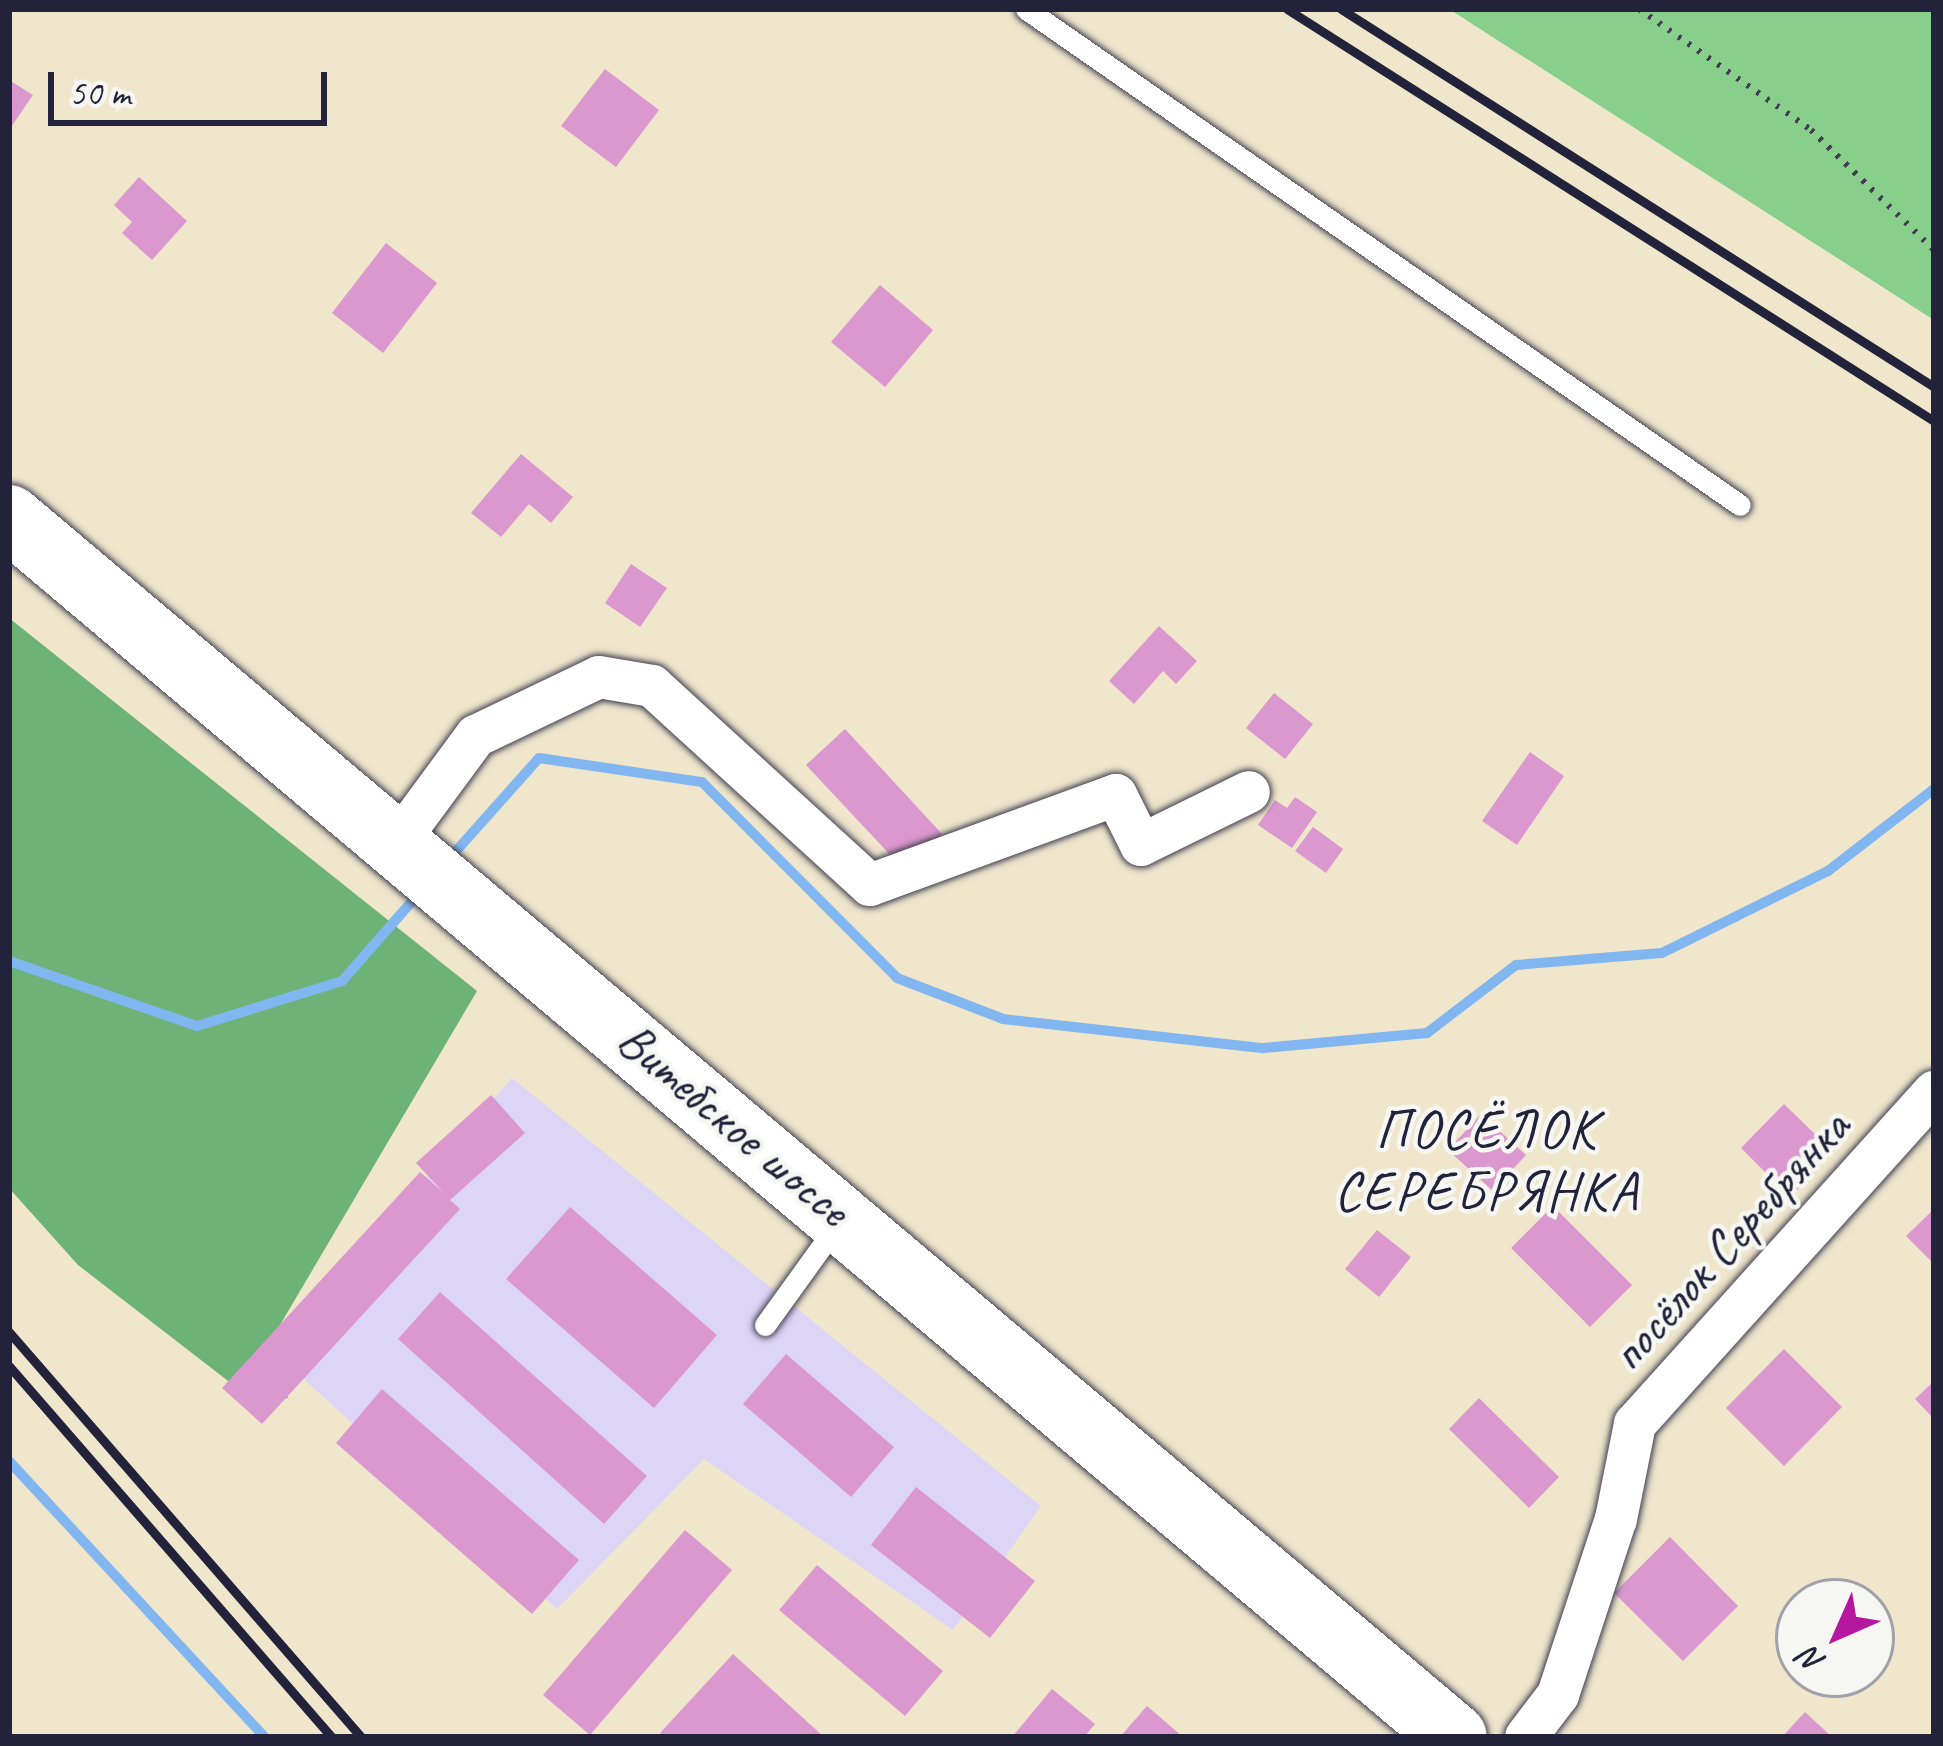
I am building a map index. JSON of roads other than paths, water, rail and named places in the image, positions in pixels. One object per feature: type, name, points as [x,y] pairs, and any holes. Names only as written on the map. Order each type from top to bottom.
[{"type":"main road","name":"Витебское шоссе","points":[[9,518],[844,1215],[1454,1737]]},
{"type":"street","points":[[397,843],[476,736],[599,677],[652,686],[870,885],[1115,795],[1142,845],[1249,792]]},
{"type":"street","name":"посёлок Серебрянка","points":[[1526,1737],[1558,1696],[1616,1519],[1635,1424],[1934,1092]]},
{"type":"lane","points":[[1026,9],[1740,505]]},
{"type":"lane","points":[[765,1325],[844,1215]]},
{"type":"waterway","points":[[449,859],[539,758],[702,782],[897,978],[1003,1019],[1263,1048],[1427,1033],[1516,965],[1662,953],[1828,871],[1934,789]]},
{"type":"waterway","points":[[9,961],[197,1026],[342,981],[421,891]]},
{"type":"waterway","points":[[9,1461],[265,1737]]},
{"type":"railway","points":[[1287,9],[1934,421]]},
{"type":"railway","points":[[1341,9],[1934,387]]},
{"type":"railway","points":[[9,1332],[361,1737]]},
{"type":"railway","points":[[9,1366],[332,1737]]},
{"type":"district","name":"ПОСЁЛОК СЕРЕБРЯНКА","points":[[1487,1160]]}]
